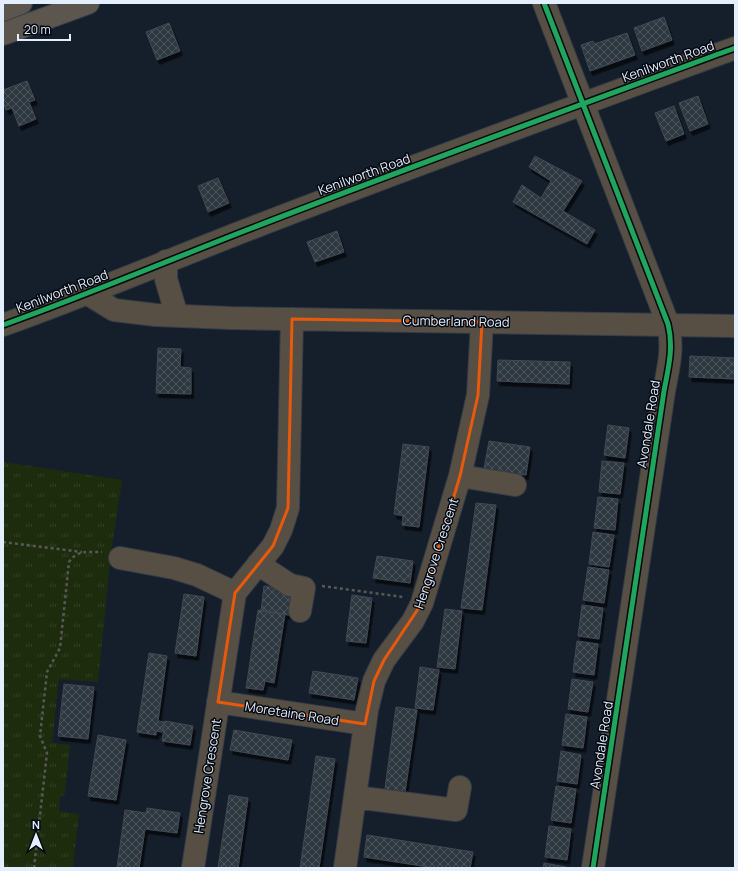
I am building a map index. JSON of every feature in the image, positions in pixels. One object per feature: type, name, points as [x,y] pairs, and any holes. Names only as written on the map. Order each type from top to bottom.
[{"type":"highway","points":[[3,10],[21,3]]},
{"type":"highway","points":[[3,34],[88,3]]},
{"type":"street","name":"Avondale Road","points":[[544,3],[668,324],[672,351],[662,399],[592,868]]},
{"type":"street","name":"Kenilworth Road","points":[[3,325],[88,294],[166,261],[735,48]]},
{"type":"street","points":[[166,261],[166,279],[177,316]]},
{"type":"street","name":"Cumberland Road","points":[[88,294],[114,310],[177,316],[735,326]]},
{"type":"street","name":"Hengrove Crescent","points":[[193,868],[235,593],[273,546],[288,508],[292,319]]},
{"type":"street","name":"Hengrove Crescent","points":[[345,868],[365,724],[374,681],[384,660],[413,621],[423,600],[460,476],[478,395],[482,322]]},
{"type":"street","points":[[460,476],[515,485]]},
{"type":"street","points":[[120,558],[174,568],[197,575],[235,593]]},
{"type":"street","points":[[258,564],[290,585],[304,588],[300,611]]},
{"type":"street","name":"Moretaine Road","points":[[218,702],[365,724]]},
{"type":"street","points":[[355,797],[456,810],[460,787]]},
{"type":"path","points":[[3,542],[84,552],[111,552],[120,558]]},
{"type":"path","points":[[34,868],[47,753],[40,736],[47,672],[60,648],[69,562],[76,554],[84,552]]},
{"type":"path","points":[[316,585],[423,600]]},
{"type":"highlighted area","points":[[292,319],[482,322],[478,395],[460,476],[422,603],[384,660],[374,681],[365,724],[218,702],[235,593],[273,546],[288,508]]},
{"type":"green space","points":[[3,462],[122,480],[111,552],[98,682],[59,679],[52,743],[70,745],[65,793],[60,798],[59,811],[79,814],[73,868],[3,868]]},
{"type":"building","points":[[664,17],[672,40],[642,51],[634,28]]},
{"type":"building","points":[[169,23],[180,51],[157,60],[146,32]]},
{"type":"building","points":[[627,33],[635,55],[590,71],[581,45],[593,41],[594,44]]},
{"type":"building","points":[[27,81],[35,100],[29,102],[36,119],[19,126],[12,108],[6,110],[3,101],[3,90]]},
{"type":"building","points":[[698,96],[708,124],[690,131],[679,103]]},
{"type":"building","points":[[674,106],[684,134],[666,141],[655,113]]},
{"type":"building","points":[[535,156],[582,181],[563,211],[595,230],[587,244],[513,202],[522,185],[541,198],[551,181],[529,167]]},
{"type":"building","points":[[218,178],[229,203],[208,212],[198,186]]},
{"type":"building","points":[[337,231],[344,252],[315,262],[307,242]]},
{"type":"building","points":[[158,348],[181,349],[180,367],[191,368],[191,394],[156,393]]},
{"type":"building","points":[[690,356],[735,358],[735,379],[689,377]]},
{"type":"building","points":[[498,360],[570,362],[569,384],[497,381]]},
{"type":"building","points":[[608,425],[629,428],[625,458],[604,455]]},
{"type":"building","points":[[489,441],[530,447],[526,475],[484,469]]},
{"type":"building","points":[[403,444],[429,447],[419,527],[402,525],[403,516],[394,514]]},
{"type":"building","points":[[602,461],[624,463],[620,494],[599,492]]},
{"type":"building","points":[[598,497],[618,499],[615,530],[594,528]]},
{"type":"building","points":[[476,503],[496,505],[482,610],[461,608]]},
{"type":"building","points":[[593,532],[614,535],[609,567],[589,564]]},
{"type":"building","points":[[377,556],[413,561],[410,583],[373,578]]},
{"type":"building","points":[[588,567],[609,570],[604,603],[583,600]]},
{"type":"building","points":[[264,586],[292,591],[289,615],[261,611]]},
{"type":"building","points":[[184,594],[204,597],[196,656],[175,653]]},
{"type":"building","points":[[352,595],[372,598],[366,643],[346,641]]},
{"type":"building","points":[[582,605],[603,608],[599,639],[578,636]]},
{"type":"building","points":[[445,609],[462,611],[455,669],[437,667]]},
{"type":"building","points":[[258,610],[285,614],[274,683],[265,681],[263,690],[246,688]]},
{"type":"building","points":[[577,641],[598,644],[594,675],[573,672]]},
{"type":"building","points":[[149,653],[167,656],[158,721],[164,722],[162,732],[156,731],[156,735],[137,732]]},
{"type":"building","points":[[420,667],[439,670],[433,710],[415,708]]},
{"type":"building","points":[[313,671],[358,678],[354,700],[309,693]]},
{"type":"building","points":[[572,679],[593,682],[588,712],[568,709]]},
{"type":"building","points":[[64,684],[94,687],[88,739],[58,736]]},
{"type":"building","points":[[396,707],[417,710],[404,799],[384,796]]},
{"type":"building","points":[[566,714],[587,717],[583,748],[562,745]]},
{"type":"building","points":[[165,721],[193,726],[190,745],[162,741]]},
{"type":"building","points":[[234,730],[292,740],[288,760],[230,750]]},
{"type":"building","points":[[98,735],[126,740],[116,800],[88,796]]},
{"type":"building","points":[[561,751],[581,755],[577,784],[557,781]]},
{"type":"building","points":[[316,756],[335,759],[319,868],[300,868]]},
{"type":"building","points":[[556,786],[576,789],[571,823],[551,820]]},
{"type":"building","points":[[229,795],[248,798],[238,868],[218,868]]},
{"type":"building","points":[[147,808],[180,813],[177,833],[145,829],[139,868],[117,868],[125,810],[146,813]]},
{"type":"building","points":[[549,826],[571,829],[567,860],[545,857]]},
{"type":"building","points":[[367,835],[473,852],[470,868],[435,868],[364,857]]},
{"type":"building","points":[[544,863],[566,867],[566,868],[543,868]]},
{"type":"cycle path","points":[[544,3],[668,324],[670,333],[669,366],[664,391],[593,868]]},
{"type":"cycle path","points":[[3,325],[66,302],[372,182],[735,48]]}]
